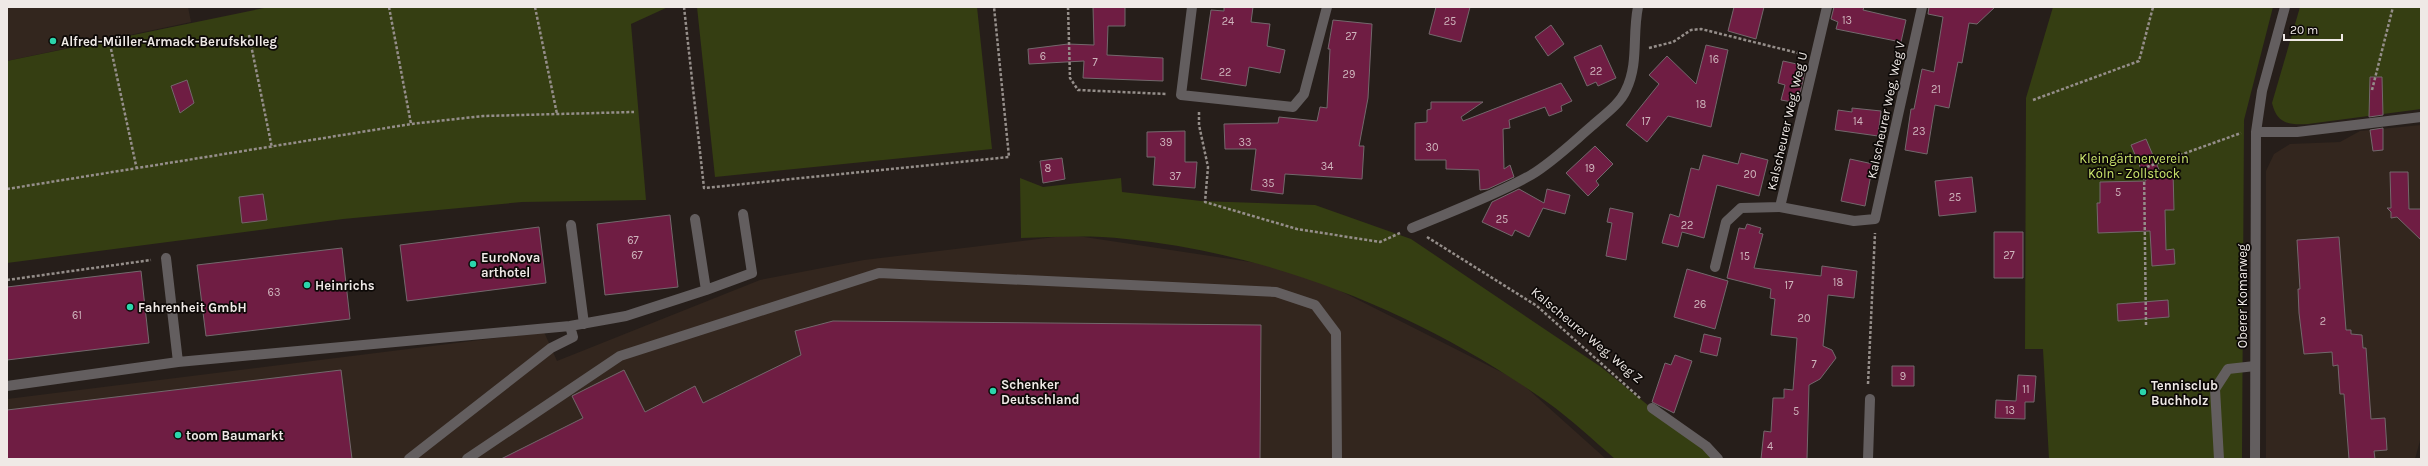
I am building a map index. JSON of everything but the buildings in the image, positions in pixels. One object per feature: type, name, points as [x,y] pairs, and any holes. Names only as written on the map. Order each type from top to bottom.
[{"type":"street","points":[[1192,7],[1182,95],[1294,107],[1304,94],[1327,7]]},
{"type":"street","points":[[1412,228],[1504,189],[1532,174],[1557,156],[1613,107],[1626,92],[1634,69],[1636,49],[1635,22],[1638,7]]},
{"type":"street","name":"Kalscheurer Weg, Weg U","points":[[1715,267],[1726,222],[1742,208],[1780,207],[1827,7]]},
{"type":"street","name":"Kalscheurer Weg, Weg V","points":[[1875,219],[1922,7]]},
{"type":"street","name":"Oberer Komarweg","points":[[2255,459],[2256,130],[2262,91],[2285,7]]},
{"type":"street","points":[[2256,130],[2297,132],[2421,117]]},
{"type":"street","points":[[1780,207],[1854,221],[1875,219]]},
{"type":"street","points":[[7,386],[178,362],[570,326],[626,316],[706,290],[752,273],[744,214]]},
{"type":"street","points":[[695,220],[706,290]]},
{"type":"street","points":[[571,225],[584,324]]},
{"type":"street","points":[[166,258],[178,362]]},
{"type":"street","points":[[467,459],[620,356],[879,273],[1276,292],[1315,305],[1336,333],[1337,459]]},
{"type":"street","points":[[409,459],[551,348],[573,337],[570,326]]},
{"type":"street","points":[[2219,459],[2215,389],[2228,368],[2255,366]]},
{"type":"street","points":[[1868,459],[1870,399]]},
{"type":"street","points":[[1652,408],[1706,446],[1718,459]]},
{"type":"path","points":[[389,7],[411,124]]},
{"type":"path","points":[[535,7],[557,114]]},
{"type":"path","points":[[684,7],[704,188],[1009,157],[994,7]]},
{"type":"path","points":[[1068,7],[1070,78],[1078,90],[1182,95]]},
{"type":"path","points":[[2034,100],[2139,61],[2153,7]]},
{"type":"path","points":[[2372,90],[2393,7]]},
{"type":"path","points":[[1636,49],[1674,42],[1691,30],[1701,29],[1815,57]]},
{"type":"path","points":[[249,35],[272,148]]},
{"type":"path","points":[[111,49],[137,170]]},
{"type":"path","points":[[1199,96],[1199,125],[1208,167],[1205,202],[1297,229],[1380,242],[1412,228]]},
{"type":"path","points":[[7,189],[137,170],[411,124],[482,116],[634,112]]},
{"type":"path","points":[[2146,325],[2144,168],[2256,130]]},
{"type":"path","points":[[1870,399],[1867,389],[1875,219]]},
{"type":"path","name":"Kalscheurer Weg, Weg Z","points":[[1412,228],[1537,306],[1652,408]]},
{"type":"path","points":[[7,280],[166,258]]},
{"type":"shaded area","name":"Alfred-Müller-Armack-Berufskolleg","points":[[7,7],[188,7],[191,22],[7,61]]},
{"type":"shaded area","points":[[2421,125],[2421,437],[2415,459],[2266,459],[2266,171],[2274,154],[2290,144],[2340,142],[2360,131]]},
{"type":"shaded area","points":[[1071,235],[1297,269],[1519,381],[1606,459],[7,459],[7,399],[544,332],[557,361],[760,280],[864,260]]},
{"type":"green space","points":[[269,7],[668,7],[631,24],[646,200],[522,202],[343,219],[7,263],[7,61]]},
{"type":"green space","points":[[697,7],[977,7],[992,149],[715,177]]},
{"type":"green space","name":"Kleingärtnerverein Köln - Zollstock","points":[[2053,7],[2273,7],[2244,120],[2242,459],[2049,459],[2043,349],[2025,349],[2026,98]]},
{"type":"green space","points":[[2300,7],[2421,7],[2421,109],[2308,124],[2295,124],[2285,122],[2281,119],[2274,110],[2272,103]]},
{"type":"green space","points":[[1020,178],[1043,187],[1121,178],[1122,192],[1201,201],[1315,205],[1411,239],[1601,367],[1708,454],[1711,459],[1615,459],[1573,422],[1547,402],[1500,371],[1450,342],[1399,316],[1347,294],[1293,274],[1238,259],[1182,247],[1126,239],[1087,237],[1021,238]]},
{"type":"place","name":"Alfred-Müller-Armack-Berufskolleg","points":[[53,41]]},
{"type":"place","name":"EuroNova arthotel","points":[[473,264]]},
{"type":"place","name":"Heinrichs","points":[[307,285]]},
{"type":"place","name":"Fahrenheit GmbH","points":[[130,307]]},
{"type":"place","name":"Schenker Deutschland","points":[[993,391]]},
{"type":"place","name":"Tennisclub Buchholz","points":[[2143,392]]},
{"type":"place","name":"toom Baumarkt","points":[[178,435]]}]
